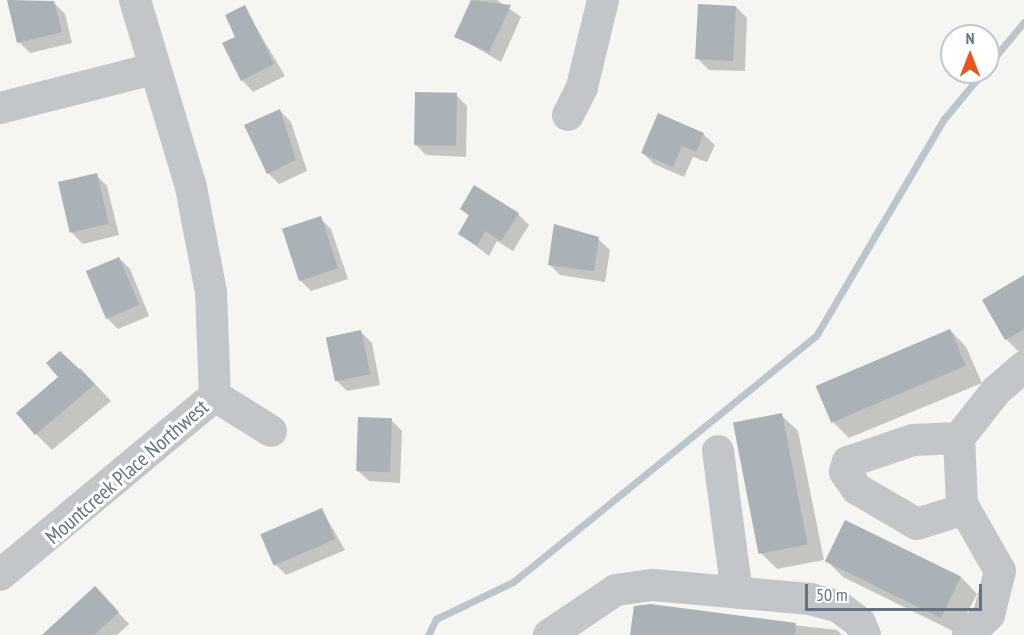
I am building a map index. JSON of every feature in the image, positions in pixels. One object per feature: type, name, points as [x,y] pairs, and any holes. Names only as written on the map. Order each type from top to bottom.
[{"type":"street","name":"Mountcreek Place Northwest","points":[[0,575],[215,396],[211,292],[191,187],[153,69],[135,0]]},
{"type":"street","points":[[568,115],[582,87],[603,0]]},
{"type":"street","points":[[0,108],[153,69]]},
{"type":"street","points":[[968,635],[990,615],[1000,571],[965,509],[959,438],[996,391],[1024,367]]},
{"type":"street","points":[[215,396],[271,431]]},
{"type":"street","points":[[959,438],[913,440],[848,462],[845,472],[857,489],[917,524],[965,509]]},
{"type":"street","points":[[718,451],[737,593]]},
{"type":"street","points":[[549,635],[616,590],[653,585],[737,593],[839,607],[860,623],[865,635]]},
{"type":"building","points":[[7,0],[54,1],[62,32],[17,43]]},
{"type":"building","points":[[471,0],[511,5],[489,52],[454,37]]},
{"type":"building","points":[[698,4],[736,6],[733,61],[695,59]]},
{"type":"building","points":[[245,5],[274,64],[241,81],[222,43],[235,37],[225,15]]},
{"type":"building","points":[[415,92],[457,93],[456,146],[414,145]]},
{"type":"building","points":[[280,109],[296,160],[267,174],[244,125]]},
{"type":"building","points":[[658,113],[704,133],[696,152],[682,146],[673,167],[641,153]]},
{"type":"building","points":[[97,173],[109,224],[70,233],[58,182]]},
{"type":"building","points":[[474,185],[519,213],[501,241],[485,231],[477,246],[458,234],[469,215],[460,209]]},
{"type":"building","points":[[321,216],[338,268],[299,281],[282,229]]},
{"type":"building","points":[[554,224],[599,237],[594,271],[548,265]]},
{"type":"building","points":[[119,257],[139,305],[106,319],[86,271]]},
{"type":"building","points":[[1024,275],[1024,329],[1005,340],[982,300]]},
{"type":"building","points":[[950,329],[966,366],[831,423],[816,386]]},
{"type":"building","points":[[361,330],[370,374],[335,382],[326,337]]},
{"type":"building","points":[[60,351],[95,384],[35,435],[16,413],[58,377],[46,363]]},
{"type":"building","points":[[782,413],[808,545],[758,554],[733,423]]},
{"type":"building","points":[[358,417],[392,418],[390,472],[356,471]]},
{"type":"building","points":[[322,508],[335,539],[274,565],[260,534]]},
{"type":"building","points":[[845,520],[961,577],[941,618],[825,561]]},
{"type":"building","points":[[95,586],[119,612],[94,635],[42,635]]},
{"type":"building","points":[[650,604],[796,623],[795,635],[630,635],[634,606]]},
{"type":"waterway","points":[[1000,51],[1024,22]]},
{"type":"waterway","points":[[428,635],[436,619],[513,582],[816,336],[944,119],[973,84]]}]
